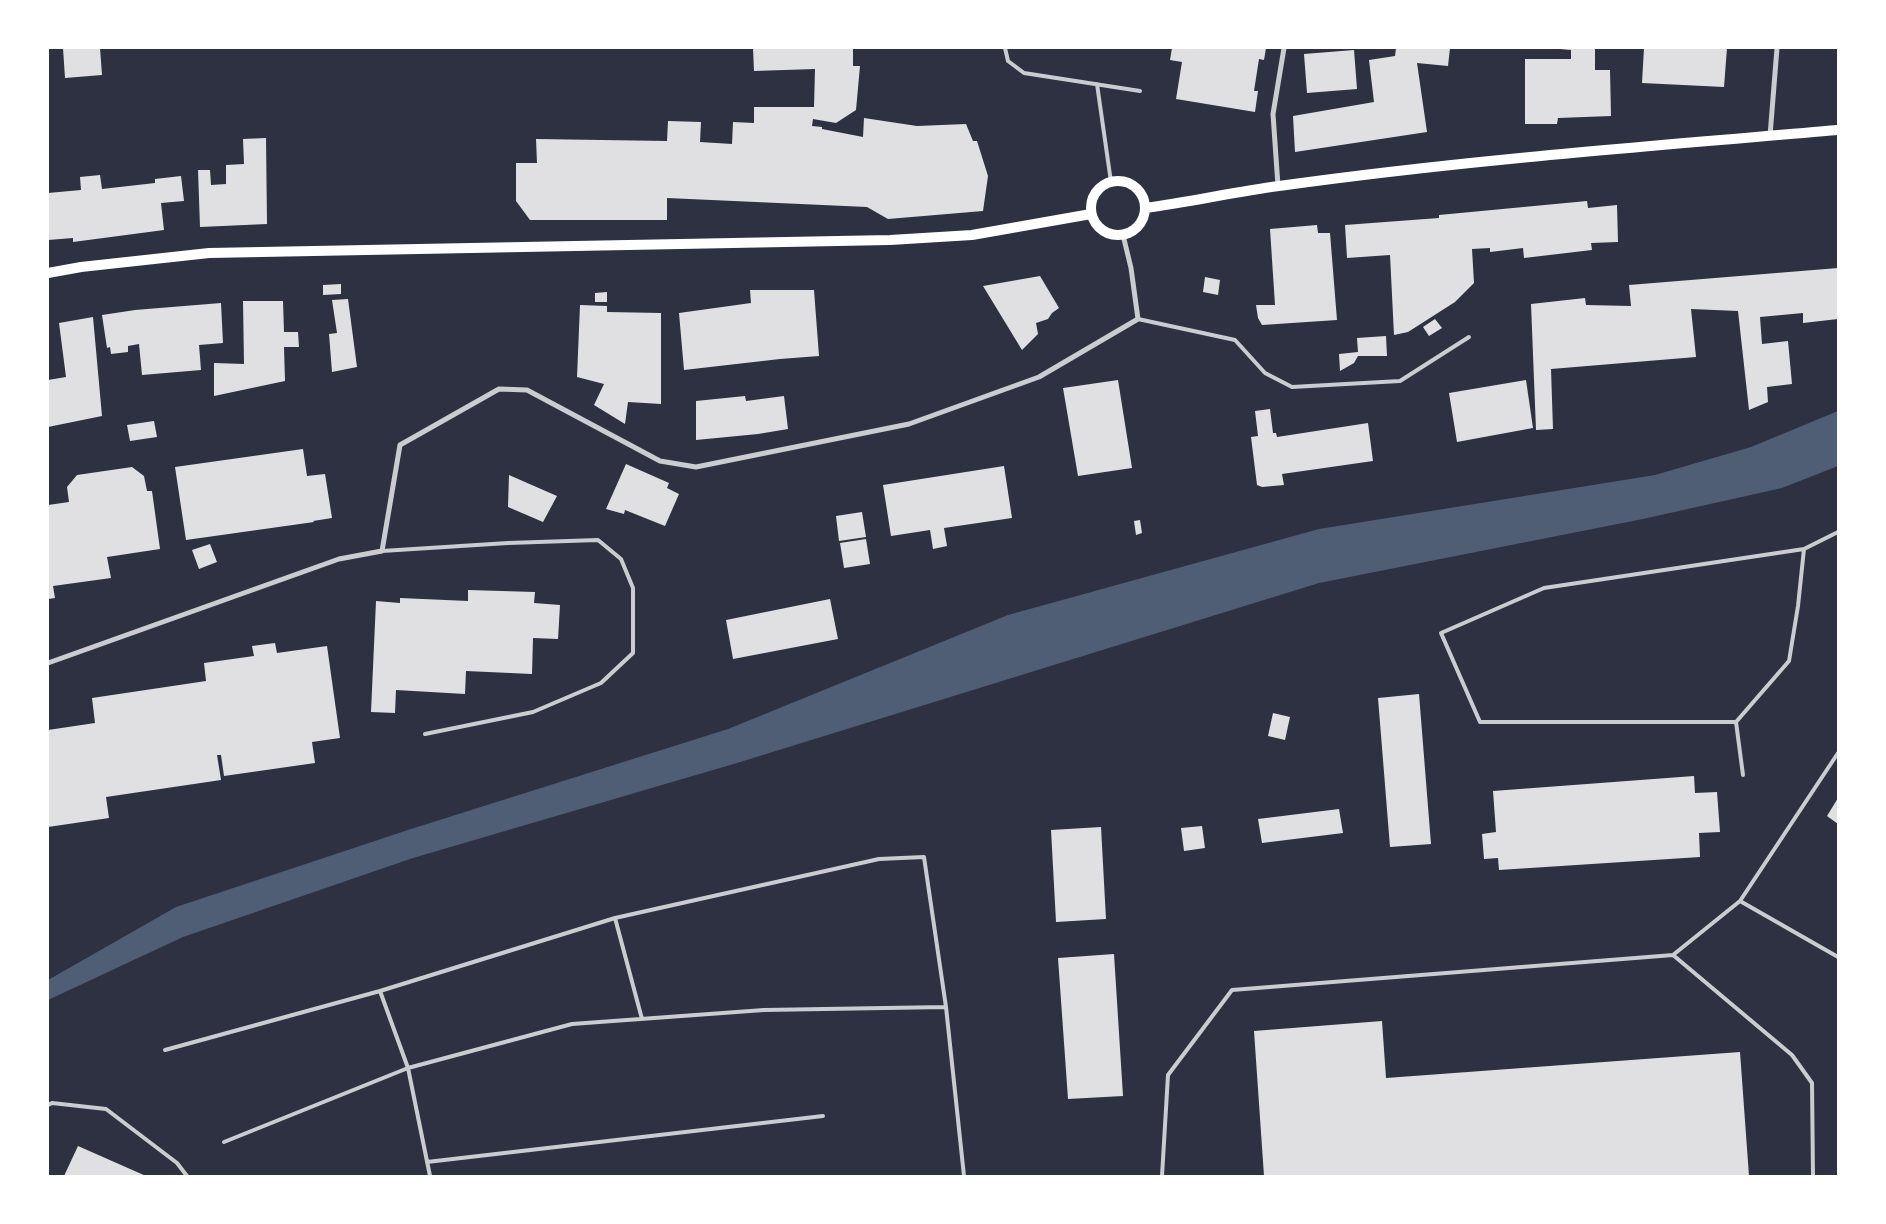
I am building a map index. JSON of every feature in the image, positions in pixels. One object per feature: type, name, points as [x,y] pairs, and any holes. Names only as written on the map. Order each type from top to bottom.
[{"type":"main road","points":[[1145,208],[1278,186],[1412,170],[1717,139],[1838,130]]},
{"type":"main road","points":[[1119,181],[1135,186],[1144,200],[1145,208],[1144,217],[1139,226],[1132,232],[1115,236],[1106,234],[1094,223],[1090,208],[1094,194],[1099,188],[1111,182],[1119,181]]},
{"type":"main road","points":[[48,273],[81,267],[209,253],[890,240],[972,235],[1091,214]]},
{"type":"street","points":[[1278,186],[1273,114],[1284,48]]},
{"type":"street","points":[[1770,136],[1777,48]]},
{"type":"street","points":[[48,663],[339,559],[382,551],[400,445],[500,389],[527,390],[660,461],[696,466],[909,424],[1039,377],[1138,319],[1123,235]]},
{"type":"lane","points":[[1005,48],[1008,61],[1024,73],[1140,91]]},
{"type":"lane","points":[[1097,84],[1111,182]]},
{"type":"lane","points":[[1138,319],[1235,340],[1265,373],[1292,387],[1400,381],[1469,337]]},
{"type":"lane","points":[[1736,722],[1480,722],[1441,633],[1544,588],[1804,549],[1838,532]]},
{"type":"lane","points":[[382,551],[508,543],[598,540],[621,558],[633,588],[633,653],[601,683],[533,712],[426,734]]},
{"type":"lane","points":[[1743,775],[1736,722],[1789,661],[1798,606],[1804,549]]},
{"type":"lane","points":[[1162,1176],[1168,1075],[1232,990],[1673,955],[1740,901],[1838,752]]},
{"type":"lane","points":[[165,1050],[380,991],[615,918],[879,859],[924,857],[946,1007],[964,1176]]},
{"type":"lane","points":[[1740,901],[1838,957]]},
{"type":"lane","points":[[615,918],[642,1019]]},
{"type":"lane","points":[[1673,955],[1792,1056],[1812,1083],[1813,1176]]},
{"type":"lane","points":[[380,991],[408,1068],[430,1176]]},
{"type":"lane","points":[[224,1142],[408,1068],[572,1024],[764,1010],[946,1007]]},
{"type":"lane","points":[[48,1105],[52,1103],[106,1109],[176,1163],[187,1176]]},
{"type":"lane","points":[[427,1162],[823,1116]]},
{"type":"water","points":[[1838,411],[1838,466],[1782,488],[1643,519],[1319,583],[737,763],[413,858],[183,937],[48,1000],[48,980],[176,907],[411,829],[728,729],[1008,615],[1319,529],[1655,475],[1751,447]]},
{"type":"building","points":[[63,48],[100,48],[102,75],[65,78]]},
{"type":"building","points":[[753,48],[853,48],[853,66],[860,66],[856,110],[836,123],[813,119],[812,126],[863,137],[864,118],[917,126],[966,124],[973,141],[977,141],[988,176],[983,211],[888,219],[867,207],[667,198],[667,220],[530,220],[516,201],[516,163],[537,163],[536,139],[667,141],[668,121],[701,122],[700,142],[732,144],[733,122],[754,123],[754,107],[814,107],[815,69],[754,71]]},
{"type":"building","points":[[1172,48],[1266,48],[1264,60],[1259,59],[1254,91],[1258,91],[1255,112],[1176,99],[1182,62],[1170,60]]},
{"type":"building","points":[[1396,48],[1450,48],[1448,66],[1417,63],[1427,132],[1295,152],[1293,116],[1374,102],[1369,60],[1395,56]]},
{"type":"building","points":[[1560,48],[1595,48],[1595,70],[1610,70],[1611,116],[1558,118],[1557,124],[1525,124],[1525,59],[1571,59],[1571,50]]},
{"type":"building","points":[[1644,48],[1727,48],[1724,87],[1642,83]]},
{"type":"building","points":[[1354,50],[1357,89],[1307,93],[1304,54]]},
{"type":"building","points":[[266,138],[267,224],[200,227],[198,170],[210,170],[211,185],[226,184],[226,165],[244,164],[243,139]]},
{"type":"building","points":[[100,175],[102,189],[155,183],[155,179],[181,176],[184,201],[161,203],[164,230],[73,242],[73,238],[48,240],[48,193],[81,190],[80,177]]},
{"type":"building","points":[[1587,201],[1588,208],[1617,205],[1618,242],[1591,243],[1592,250],[1524,258],[1523,248],[1490,252],[1490,248],[1472,249],[1474,283],[1455,302],[1408,332],[1394,335],[1390,255],[1347,258],[1345,225],[1439,218],[1439,215]]},
{"type":"building","points":[[1317,225],[1318,233],[1330,233],[1337,320],[1262,325],[1258,318],[1256,305],[1275,305],[1270,229]]},
{"type":"building","points":[[1838,268],[1838,319],[1803,323],[1803,313],[1760,317],[1762,344],[1788,341],[1792,384],[1767,387],[1768,402],[1749,410],[1738,311],[1691,309],[1696,357],[1551,369],[1553,429],[1536,430],[1531,304],[1585,298],[1586,305],[1631,306],[1629,285]]},
{"type":"building","points":[[1040,276],[1059,308],[1048,319],[1036,323],[1038,334],[1022,350],[983,286]]},
{"type":"building","points":[[1205,277],[1220,280],[1218,295],[1203,292]]},
{"type":"building","points":[[341,284],[341,294],[323,295],[323,285]]},
{"type":"building","points":[[750,290],[814,290],[819,356],[684,370],[679,313],[751,303]]},
{"type":"building","points":[[607,292],[607,302],[595,302],[595,293]]},
{"type":"building","points":[[348,299],[357,367],[332,372],[329,334],[337,333],[332,300]]},
{"type":"building","points":[[243,301],[283,301],[284,332],[298,332],[299,347],[284,347],[285,381],[214,396],[214,363],[244,364]]},
{"type":"building","points":[[221,303],[223,343],[199,345],[201,370],[142,375],[139,344],[128,346],[128,352],[111,354],[110,347],[107,348],[102,315],[135,310]]},
{"type":"building","points":[[580,305],[607,306],[607,312],[661,313],[661,404],[628,402],[625,424],[594,405],[604,384],[577,377]]},
{"type":"building","points":[[93,317],[102,416],[48,427],[48,380],[66,377],[59,323]]},
{"type":"building","points":[[1435,319],[1442,328],[1429,336],[1423,327]]},
{"type":"building","points":[[1386,336],[1387,356],[1358,356],[1354,363],[1340,371],[1339,354],[1358,352],[1357,338]]},
{"type":"building","points":[[1118,380],[1132,468],[1078,476],[1063,388]]},
{"type":"building","points":[[1526,380],[1533,428],[1457,442],[1449,393]]},
{"type":"building","points":[[745,396],[746,401],[784,396],[788,429],[696,440],[696,401]]},
{"type":"building","points":[[1270,409],[1273,433],[1276,433],[1277,437],[1368,423],[1373,461],[1282,474],[1284,485],[1262,487],[1257,485],[1251,437],[1258,436],[1255,411]]},
{"type":"building","points":[[154,421],[157,437],[130,441],[127,425]]},
{"type":"building","points":[[303,449],[307,476],[325,474],[332,518],[186,540],[175,467]]},
{"type":"building","points":[[626,464],[669,483],[667,488],[679,494],[665,526],[625,510],[624,514],[606,509]]},
{"type":"building","points":[[1004,466],[1012,518],[944,528],[947,546],[933,549],[930,530],[891,536],[883,485]]},
{"type":"building","points":[[132,467],[144,476],[147,491],[152,491],[160,549],[107,557],[111,578],[53,586],[55,598],[48,599],[48,505],[69,502],[67,487],[77,475]]},
{"type":"building","points":[[509,475],[557,496],[543,522],[508,507]]},
{"type":"building","points":[[862,512],[866,537],[839,541],[836,516]]},
{"type":"building","points":[[1140,520],[1142,533],[1136,535],[1134,521]]},
{"type":"building","points":[[866,539],[870,564],[844,568],[840,543]]},
{"type":"building","points":[[210,544],[217,562],[199,569],[192,550]]},
{"type":"building","points":[[468,590],[535,592],[534,603],[560,605],[558,639],[533,638],[532,674],[466,671],[465,694],[396,690],[395,713],[371,712],[376,601],[400,603],[400,598],[468,601]]},
{"type":"building","points":[[830,599],[838,639],[733,659],[726,620]]},
{"type":"building","points":[[275,643],[277,653],[327,646],[340,738],[312,742],[315,763],[224,776],[221,755],[217,755],[221,780],[106,797],[109,818],[48,827],[48,730],[95,723],[92,698],[206,681],[204,663],[254,656],[252,646]]},
{"type":"building","points":[[1419,694],[1431,844],[1390,847],[1378,698]]},
{"type":"building","points":[[1273,713],[1290,717],[1285,740],[1268,736]]},
{"type":"building","points":[[1694,776],[1695,793],[1717,792],[1720,832],[1699,833],[1700,857],[1499,870],[1498,858],[1484,859],[1482,834],[1496,832],[1493,791]]},
{"type":"building","points":[[1838,798],[1838,824],[1827,816]]},
{"type":"building","points":[[1339,809],[1343,833],[1262,843],[1258,819]]},
{"type":"building","points":[[1202,826],[1205,848],[1184,851],[1181,828]]},
{"type":"building","points":[[1101,827],[1106,919],[1056,922],[1051,830]]},
{"type":"building","points":[[1114,954],[1123,1096],[1068,1099],[1058,958]]},
{"type":"building","points":[[1382,1021],[1386,1078],[1740,1052],[1749,1176],[1264,1176],[1254,1031]]},
{"type":"building","points":[[78,1146],[146,1176],[64,1176]]}]
